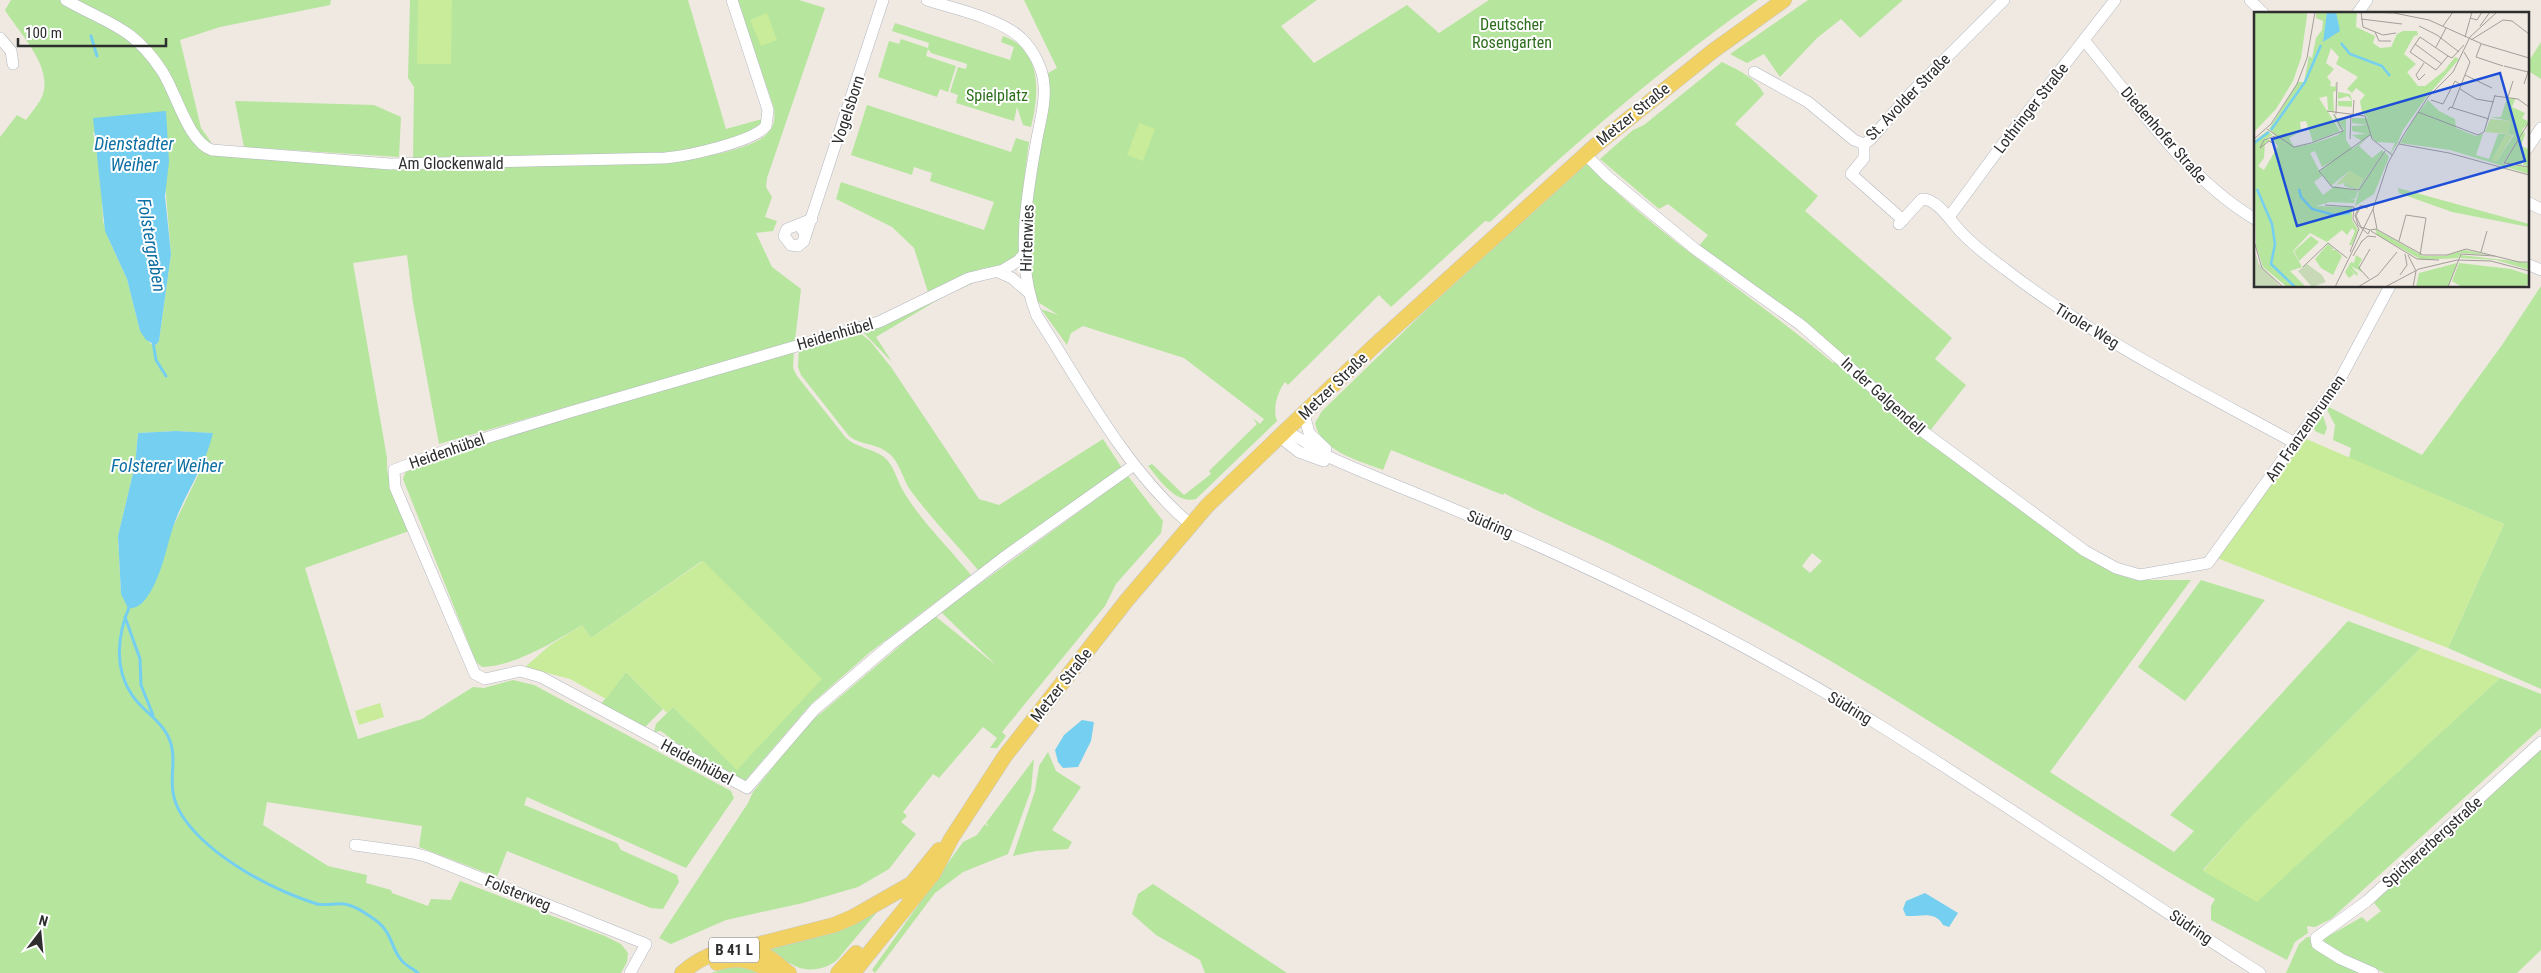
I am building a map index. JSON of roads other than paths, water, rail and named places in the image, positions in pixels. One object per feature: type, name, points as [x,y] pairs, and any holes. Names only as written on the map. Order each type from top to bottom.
[{"type":"main road","name":"Metzer Straße","points":[[853,973],[933,874],[951,839],[1005,756],[1190,524],[1373,347],[1586,154],[1736,32],[1784,0]]},
{"type":"main road","name":"Metzer Straße","points":[[838,973],[911,884],[951,839]]},
{"type":"main road","points":[[740,949],[834,926],[911,884]]},
{"type":"main road","name":"B 41 L","points":[[682,973],[712,954],[740,949],[764,954],[790,973]]},
{"type":"main road","name":"B 41 L","points":[[698,973],[716,964],[734,960],[754,962],[772,973]]},
{"type":"street","name":"Am Glockenwald","points":[[67,1],[112,22],[132,35],[142,45],[163,72],[196,138],[205,148],[410,164],[665,158],[698,152],[757,133],[766,126],[768,110],[732,0]]},
{"type":"street","name":"Vogelsborn","points":[[805,237],[883,0]]},
{"type":"street","name":"Hirtenwies","points":[[926,0],[1007,29],[1021,38],[1041,68],[1045,95],[1030,184],[1025,254],[1026,280],[1029,294],[1037,316],[1134,464],[1168,506],[1190,524]]},
{"type":"street","name":"St. Avolder Straße","points":[[1754,72],[1808,102],[1854,140],[1864,144],[1870,140],[1934,69],[2004,0]]},
{"type":"street","points":[[2250,0],[2262,12]]},
{"type":"street","points":[[2358,12],[2367,0]]},
{"type":"street","name":"Lothringer Straße","points":[[1949,217],[2112,1]]},
{"type":"street","points":[[0,38],[11,51],[13,64]]},
{"type":"street","name":"Diedenhofer Straße","points":[[2084,40],[2187,164],[2224,198],[2254,218]]},
{"type":"street","points":[[2528,148],[2541,128]]},
{"type":"street","name":"Tiroler Weg","points":[[1864,144],[1864,158],[1851,174],[1900,222],[1922,199],[1927,199],[1949,217],[1961,232],[2002,267],[2067,315],[2295,443]]},
{"type":"street","name":"In der Galgendell","points":[[1586,154],[1626,192],[1695,249],[1801,325],[1921,430],[2085,551],[2116,568],[2140,575],[2208,563]]},
{"type":"street","points":[[2528,202],[2541,209]]},
{"type":"street","points":[[799,226],[803,229],[805,237],[798,246],[791,245],[786,240],[787,229],[792,226],[799,226],[812,219]]},
{"type":"street","name":"Heidenhübel","points":[[1025,254],[1018,261],[998,272],[969,278],[878,322],[812,340],[430,456],[394,470],[395,487],[475,674],[485,679],[520,671],[540,677],[747,788],[814,709],[890,646],[1003,558],[1134,464]]},
{"type":"street","points":[[2528,264],[2541,270]]},
{"type":"street","points":[[998,272],[1012,278],[1029,294]]},
{"type":"street","name":"Am Franzenbrunnen","points":[[2208,563],[2338,383],[2389,288]]},
{"type":"street","name":"Südring","points":[[1304,414],[1309,433],[1343,463]]},
{"type":"street","name":"Südring","points":[[1283,434],[1343,463],[1587,568],[1680,613],[1788,672],[1879,725],[2260,973]]},
{"type":"street","name":"Südring","points":[[1283,434],[1299,452],[1413,493]]},
{"type":"street","name":"Spichererbergstraße","points":[[2373,973],[2321,948],[2316,941],[2318,936],[2364,904],[2541,742]]},
{"type":"street","name":"Folsterweg","points":[[355,844],[413,853],[428,858],[646,944],[630,973]]},
{"type":"water","name":"Dienstadter Weiher","points":[[166,111],[169,162],[165,196],[171,254],[159,341],[156,345],[146,340],[140,331],[127,279],[105,231],[93,118]]},
{"type":"water","name":"Folsterer Weiher","points":[[176,431],[213,433],[202,464],[174,524],[156,582],[142,603],[136,607],[128,608],[121,594],[118,536],[135,465],[138,433]]},
{"type":"water","points":[[1082,720],[1094,722],[1091,741],[1078,767],[1063,768],[1058,762],[1055,750],[1064,735]]},
{"type":"water","points":[[1925,893],[1958,913],[1949,927],[1943,925],[1936,917],[1927,915],[1906,916],[1903,909],[1906,901]]},
{"type":"waterway","name":"Folstergraben","points":[[91,36],[97,56]]},
{"type":"waterway","name":"Folstergraben","points":[[153,342],[156,360],[166,376]]},
{"type":"waterway","name":"Folstergraben","points":[[130,605],[120,638],[119,650],[122,673],[132,695],[161,726],[170,742],[173,752],[173,793],[176,805],[183,817],[209,846],[262,881],[317,904],[347,905],[368,915],[384,928],[395,951],[403,962],[418,973]]},
{"type":"waterway","name":"Folstergraben","points":[[125,617],[140,659],[141,685],[153,715]]},
{"type":"park label","name":"Deutscher Rosengarten","points":[[1512,33]]},
{"type":"park label","name":"Spielplatz","points":[[997,95]]}]
